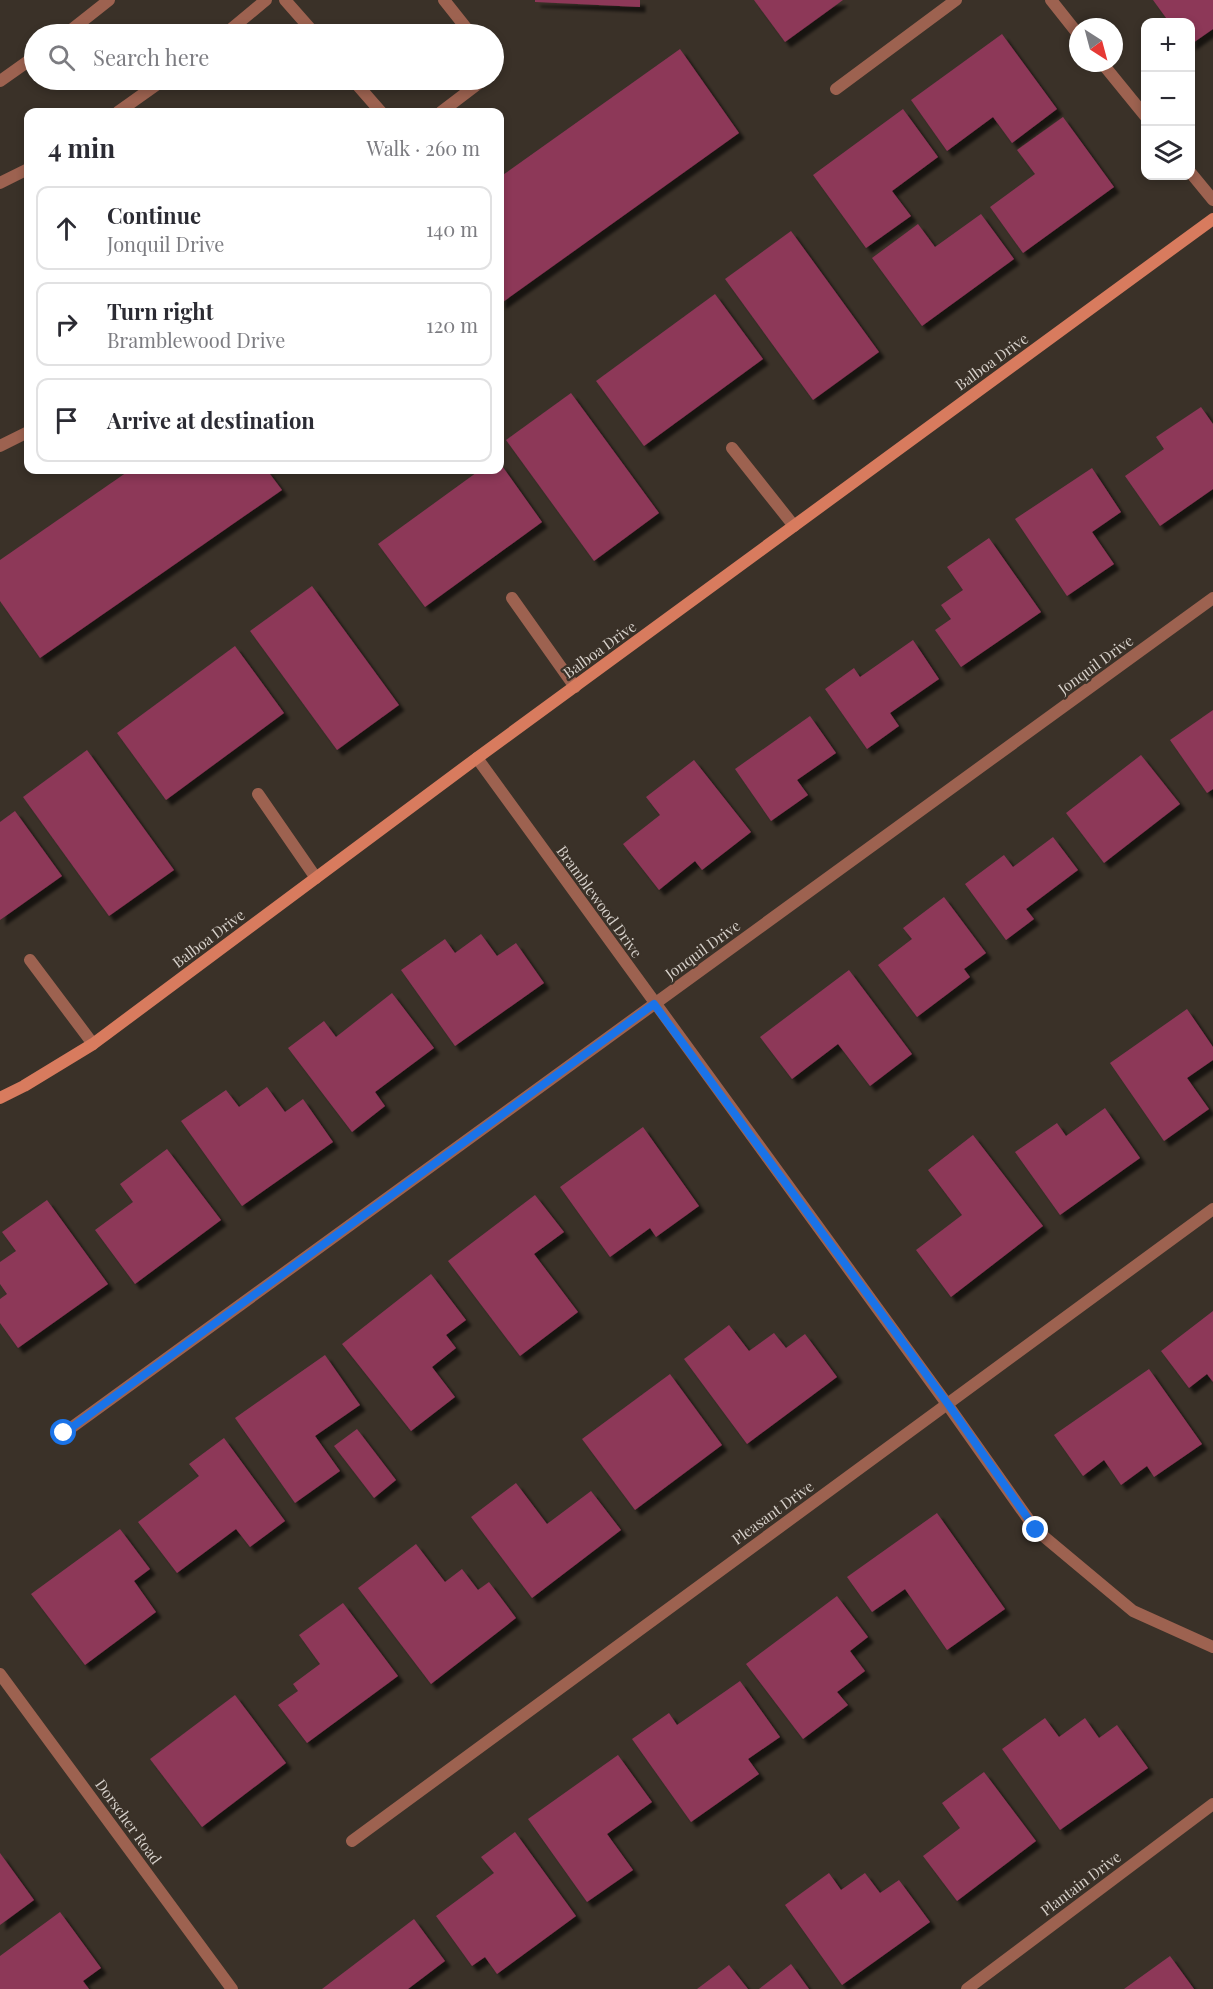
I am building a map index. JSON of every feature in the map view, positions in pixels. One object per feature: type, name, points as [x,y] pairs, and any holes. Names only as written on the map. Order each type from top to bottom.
[{"type":"street","points":[[79,24],[109,0]]},
{"type":"street","points":[[237,24],[266,0]]},
{"type":"street","points":[[285,0],[306,24]]},
{"type":"street","points":[[444,0],[463,24]]},
{"type":"street","points":[[836,89],[956,0]]},
{"type":"street","points":[[1051,0],[1069,23]]},
{"type":"street","points":[[0,81],[24,64]]},
{"type":"street","points":[[1109,72],[1141,111]]},
{"type":"street","points":[[124,108],[149,90]]},
{"type":"street","points":[[362,90],[378,108]]},
{"type":"street","points":[[446,108],[470,90]]},
{"type":"street","points":[[0,183],[24,171]]},
{"type":"street","points":[[1195,177],[1213,200]]},
{"type":"street","name":"Balboa Drive","points":[[0,1098],[93,1044],[477,758],[1213,219]]},
{"type":"street","points":[[0,446],[24,434]]},
{"type":"street","points":[[732,448],[794,526]]},
{"type":"street","points":[[512,598],[575,687]]},
{"type":"street","name":"Jonquil Drive","points":[[64,1433],[1213,598]]},
{"type":"street","name":"Bramblewood Drive","points":[[477,758],[654,1004],[948,1404],[1036,1530],[1133,1611],[1213,1647]]},
{"type":"street","points":[[258,794],[316,878]]},
{"type":"street","points":[[30,960],[93,1044]]},
{"type":"street","name":"Pleasant Drive","points":[[352,1841],[1213,1209]]},
{"type":"street","name":"Dorscher Road","points":[[0,1674],[232,1989]]},
{"type":"street","name":"Plantain Drive","points":[[967,1989],[1213,1804]]},
{"type":"building","points":[[535,0],[640,0],[640,7],[535,2]]},
{"type":"building","points":[[754,0],[843,0],[785,42]]},
{"type":"building","points":[[1153,0],[1213,0],[1213,29],[1195,42],[1195,18],[1166,18]]},
{"type":"building","points":[[1002,34],[1057,109],[1012,143],[993,117],[947,151],[911,100]]},
{"type":"building","points":[[680,49],[739,133],[504,301],[504,174]]},
{"type":"building","points":[[903,109],[938,157],[892,191],[911,216],[866,248],[813,175]]},
{"type":"building","points":[[1063,117],[1114,187],[1023,253],[990,207],[1035,174],[1017,150]]},
{"type":"building","points":[[981,214],[1014,259],[922,326],[872,258],[918,224],[935,247]]},
{"type":"building","points":[[791,231],[879,352],[813,400],[725,279]]},
{"type":"building","points":[[715,294],[763,359],[644,446],[596,381]]},
{"type":"building","points":[[571,393],[659,513],[594,561],[506,440]]},
{"type":"building","points":[[1201,407],[1213,424],[1213,489],[1160,526],[1125,476],[1164,449],[1156,437]]},
{"type":"building","points":[[1092,468],[1121,512],[1092,532],[1114,564],[1067,596],[1015,519]]},
{"type":"building","points":[[504,469],[542,522],[425,607],[378,544],[474,474],[504,474]]},
{"type":"building","points":[[124,474],[270,474],[282,490],[40,658],[0,601],[0,560]]},
{"type":"building","points":[[989,538],[1041,612],[961,667],[935,630],[951,619],[941,605],[963,590],[947,567]]},
{"type":"building","points":[[312,586],[399,705],[337,750],[250,631]]},
{"type":"building","points":[[913,640],[939,679],[890,713],[899,726],[867,749],[825,689],[854,668],[860,677]]},
{"type":"building","points":[[235,646],[284,713],[166,800],[117,733]]},
{"type":"building","points":[[1213,710],[1213,789],[1207,793],[1170,740]]},
{"type":"building","points":[[810,716],[836,753],[797,780],[808,795],[771,821],[735,769]]},
{"type":"building","points":[[87,750],[174,870],[109,916],[23,797]]},
{"type":"building","points":[[1141,755],[1180,804],[1104,863],[1066,813]]},
{"type":"building","points":[[694,760],[751,832],[702,870],[695,861],[659,890],[623,844],[660,815],[646,797]]},
{"type":"building","points":[[15,811],[62,876],[0,920],[0,822]]},
{"type":"building","points":[[1053,837],[1078,870],[1026,909],[1034,919],[1006,940],[965,884],[1004,855],[1013,867]]},
{"type":"building","points":[[944,897],[986,953],[964,969],[970,977],[917,1017],[878,965],[912,939],[903,928]]},
{"type":"building","points":[[481,934],[497,956],[516,943],[544,983],[455,1046],[401,970],[445,939],[455,953]]},
{"type":"building","points":[[849,970],[912,1054],[870,1086],[838,1044],[792,1079],[760,1037]]},
{"type":"building","points":[[392,993],[434,1048],[375,1092],[385,1106],[352,1132],[288,1048],[324,1021],[336,1037]]},
{"type":"building","points":[[1187,1009],[1213,1047],[1213,1060],[1187,1078],[1209,1109],[1164,1141],[1110,1063]]},
{"type":"building","points":[[267,1087],[285,1112],[303,1099],[333,1142],[242,1206],[181,1121],[226,1090],[239,1107]]},
{"type":"building","points":[[1105,1108],[1140,1158],[1060,1215],[1015,1152],[1057,1123],[1066,1136]]},
{"type":"building","points":[[643,1127],[699,1206],[656,1237],[650,1228],[610,1257],[560,1187]]},
{"type":"building","points":[[973,1135],[1043,1226],[951,1297],[916,1250],[962,1215],[928,1170]]},
{"type":"building","points":[[167,1149],[221,1220],[135,1284],[95,1230],[133,1202],[120,1184]]},
{"type":"building","points":[[535,1195],[564,1232],[534,1254],[578,1312],[520,1356],[448,1261]]},
{"type":"building","points":[[47,1200],[108,1284],[18,1348],[0,1323],[0,1299],[7,1294],[0,1284],[0,1262],[16,1251],[2,1232]]},
{"type":"building","points":[[431,1274],[466,1320],[446,1335],[456,1348],[432,1367],[455,1397],[411,1431],[342,1344]]},
{"type":"building","points":[[1213,1311],[1213,1382],[1207,1374],[1189,1388],[1161,1351]]},
{"type":"building","points":[[729,1325],[749,1351],[774,1333],[786,1348],[805,1334],[837,1377],[747,1444],[684,1359]]},
{"type":"building","points":[[325,1355],[360,1405],[315,1436],[340,1471],[295,1503],[235,1418]]},
{"type":"building","points":[[1149,1369],[1202,1444],[1154,1477],[1147,1466],[1121,1485],[1104,1460],[1083,1476],[1054,1435]]},
{"type":"building","points":[[670,1374],[722,1445],[635,1510],[582,1439]]},
{"type":"building","points":[[357,1429],[396,1480],[374,1498],[334,1446]]},
{"type":"building","points":[[224,1438],[285,1521],[250,1547],[236,1529],[177,1573],[138,1522],[199,1476],[189,1464]]},
{"type":"building","points":[[516,1483],[547,1524],[591,1491],[621,1530],[532,1598],[471,1517]]},
{"type":"building","points":[[937,1513],[1005,1609],[947,1650],[905,1589],[872,1612],[847,1577]]},
{"type":"building","points":[[120,1529],[150,1569],[134,1581],[156,1612],[85,1665],[31,1594]]},
{"type":"building","points":[[416,1544],[445,1582],[462,1569],[478,1590],[489,1582],[516,1618],[431,1684],[358,1588]]},
{"type":"building","points":[[837,1596],[868,1637],[850,1651],[865,1671],[837,1692],[848,1705],[803,1739],[746,1664]]},
{"type":"building","points":[[343,1603],[398,1676],[307,1743],[278,1705],[298,1691],[293,1684],[320,1664],[299,1635]]},
{"type":"building","points":[[740,1681],[780,1737],[748,1759],[759,1774],[691,1822],[632,1739],[669,1713],[677,1725]]},
{"type":"building","points":[[235,1695],[286,1763],[202,1827],[150,1759]]},
{"type":"building","points":[[1045,1718],[1059,1737],[1085,1718],[1099,1738],[1117,1725],[1148,1768],[1060,1830],[1002,1749]]},
{"type":"building","points":[[618,1755],[652,1802],[607,1834],[633,1870],[587,1902],[528,1819]]},
{"type":"building","points":[[984,1772],[1036,1841],[957,1901],[923,1856],[960,1828],[942,1803]]},
{"type":"building","points":[[515,1832],[576,1916],[497,1974],[485,1957],[472,1966],[436,1916],[494,1873],[481,1857]]},
{"type":"building","points":[[0,1853],[34,1900],[0,1925]]},
{"type":"building","points":[[829,1873],[841,1890],[865,1873],[880,1893],[899,1880],[930,1922],[842,1985],[785,1905]]},
{"type":"building","points":[[60,1912],[101,1968],[83,1981],[89,1989],[0,1989],[0,1956]]},
{"type":"building","points":[[414,1919],[445,1961],[408,1989],[322,1989]]},
{"type":"building","points":[[1170,1956],[1194,1989],[1124,1989]]},
{"type":"building","points":[[791,1964],[809,1989],[759,1989]]},
{"type":"building","points":[[729,1965],[748,1989],[697,1989]]},
{"type":"route","points":[[64,1433],[654,1004],[948,1404],[1036,1530]]}]
